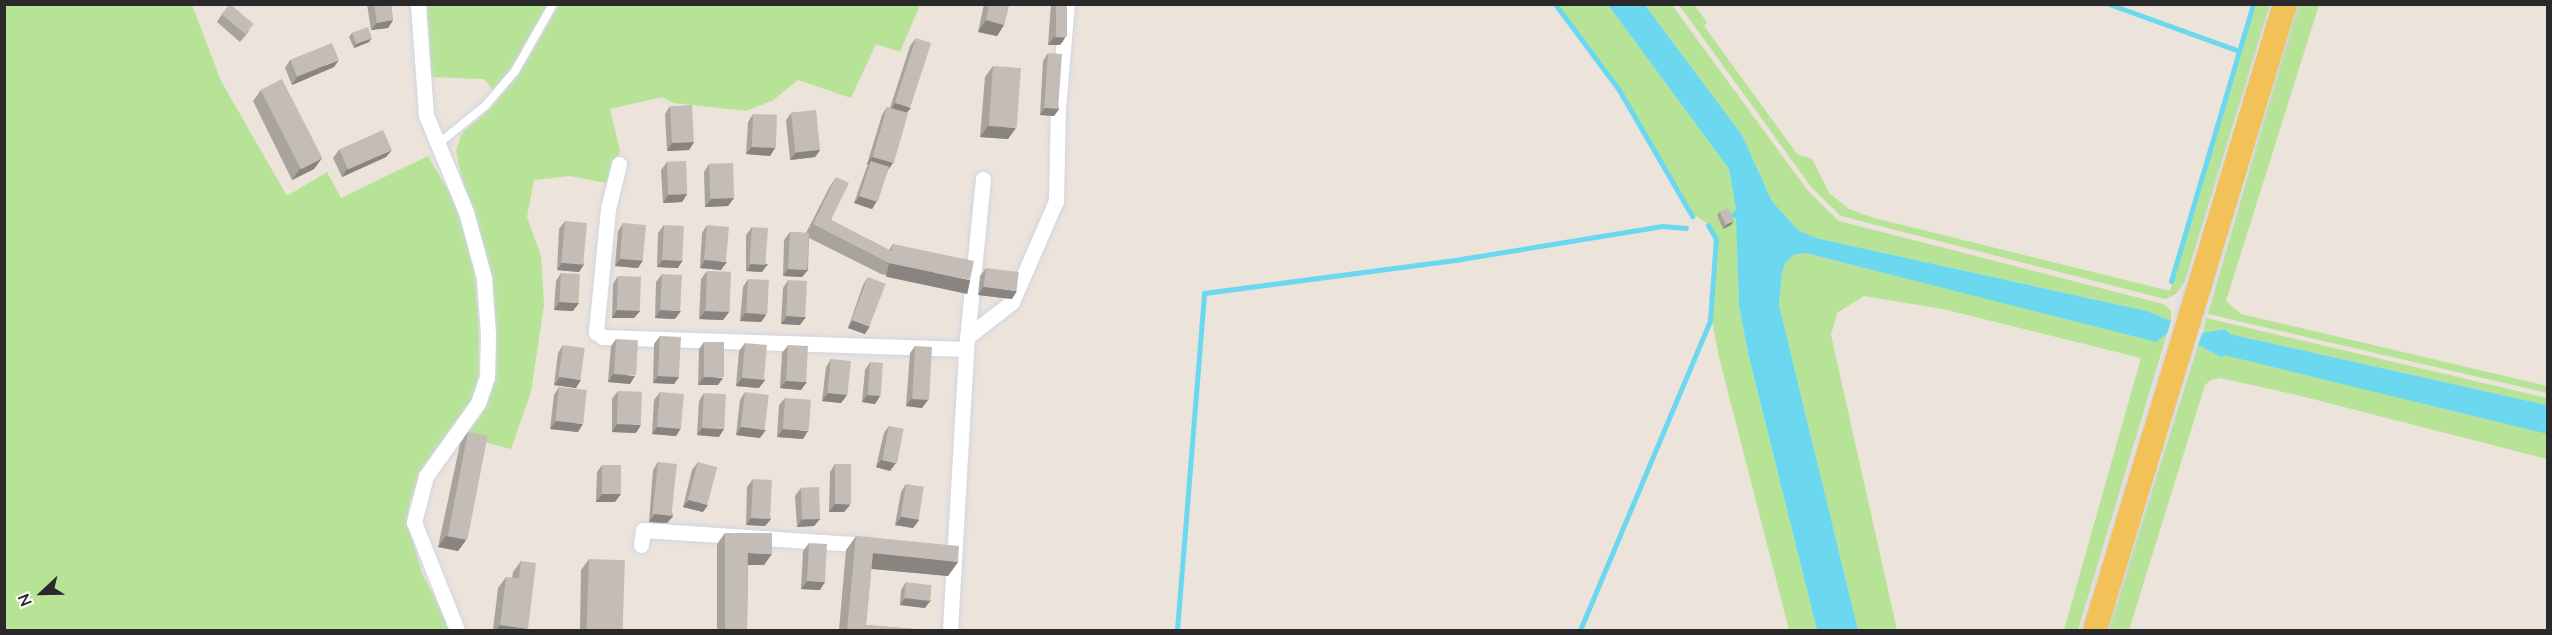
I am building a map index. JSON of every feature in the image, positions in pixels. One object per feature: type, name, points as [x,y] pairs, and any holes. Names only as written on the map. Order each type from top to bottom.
[{"type":"main road","points":[[2095,630],[2285,4]]},
{"type":"street","points":[[418,4],[426,115],[466,212],[483,279],[488,334],[487,377],[478,403],[426,476],[414,522],[457,630]]},
{"type":"street","points":[[619,164],[608,209],[596,332],[603,337],[966,343],[1012,302],[1056,201],[1058,108],[1067,4]]},
{"type":"street","points":[[950,630],[949,551],[966,343],[983,179]]},
{"type":"street","points":[[641,545],[643,530],[884,546]]},
{"type":"lane","points":[[438,144],[485,106],[515,71],[553,4]]},
{"type":"green space","points":[[4,5],[192,5],[221,81],[287,196],[327,172],[341,198],[428,156],[460,211],[475,277],[479,332],[479,374],[473,399],[430,457],[410,501],[407,520],[422,573],[451,630],[5,630]]},
{"type":"green space","points":[[424,5],[549,5],[512,69],[494,91],[484,79],[428,77]]},
{"type":"green space","points":[[559,5],[920,5],[900,52],[876,44],[851,98],[798,80],[772,101],[746,111],[673,103],[662,97],[610,109],[620,151],[606,183],[570,176],[534,180],[527,217],[541,256],[544,305],[531,392],[511,449],[464,437],[481,415],[492,389],[495,344],[456,150],[462,133],[489,110],[519,74]]},
{"type":"green space","points":[[1557,5],[1608,5],[1729,169],[1736,210],[1739,306],[1748,353],[1817,630],[1789,630],[1719,357],[1712,320],[1717,239],[1711,226],[1693,214],[1620,90]]},
{"type":"green space","points":[[1645,5],[1672,5],[1808,191],[1839,221],[2163,304],[2171,310],[2171,321],[2147,311],[1816,238],[1798,230],[1772,201],[1742,135]]},
{"type":"green space","points":[[1679,5],[1694,5],[1707,22],[1704,26],[1797,154],[1812,159],[1829,193],[1849,209],[1874,218],[2170,291],[2256,5],[2270,5],[2185,281],[2176,294],[2165,299],[1841,216],[1812,188]]},
{"type":"green space","points":[[2297,5],[2319,5],[2226,301],[2241,314],[2547,386],[2547,393],[2208,314]]},
{"type":"green space","points":[[1805,253],[2155,341],[2167,334],[2078,630],[2064,630],[2141,358],[1943,309],[1864,296],[1837,313],[1831,335],[1897,630],[1858,630],[1779,305],[1782,272],[1786,262],[1794,255]]},
{"type":"green space","points":[[2206,318],[2547,398],[2547,405],[2230,334],[2225,329],[2203,333]]},
{"type":"green space","points":[[2198,345],[2223,358],[2224,354],[2547,434],[2547,459],[2297,395],[2220,378],[2211,380],[2205,385],[2129,630],[2108,630]]},
{"type":"water","points":[[1608,5],[1645,5],[1742,135],[1772,201],[1798,230],[1816,238],[2147,311],[2171,321],[2167,334],[2156,342],[1805,253],[1794,255],[1786,262],[1782,272],[1779,305],[1858,630],[1817,630],[1748,353],[1739,306],[1736,219],[1729,215],[1736,210],[1729,169]]},
{"type":"water","points":[[2225,329],[2230,334],[2547,405],[2547,434],[2224,355],[2223,358],[2198,345],[2202,333]]},
{"type":"building","points":[[230,4],[254,24],[245,34],[222,14]]},
{"type":"building","points":[[374,4],[391,4],[393,20],[377,23]]},
{"type":"building","points":[[989,4],[1009,4],[1004,25],[986,20]]},
{"type":"building","points":[[1056,4],[1067,4],[1067,37],[1056,37]]},
{"type":"building","points":[[368,27],[372,38],[356,44],[352,33]]},
{"type":"building","points":[[916,38],[931,43],[910,108],[895,103]]},
{"type":"building","points":[[332,43],[339,60],[297,77],[290,60]]},
{"type":"building","points":[[1048,53],[1062,54],[1058,109],[1044,108]]},
{"type":"building","points":[[993,66],[1021,68],[1017,128],[989,126]]},
{"type":"building","points":[[282,79],[322,158],[301,169],[261,90]]},
{"type":"building","points":[[692,105],[694,142],[672,143],[670,106]]},
{"type":"building","points":[[887,107],[908,113],[894,163],[873,157]]},
{"type":"building","points":[[816,110],[820,150],[795,152],[791,113]]},
{"type":"building","points":[[753,114],[777,115],[776,148],[752,147]]},
{"type":"building","points":[[383,130],[392,150],[348,170],[339,150]]},
{"type":"building","points":[[686,161],[687,194],[668,195],[667,162]]},
{"type":"building","points":[[871,161],[889,167],[878,202],[860,196]]},
{"type":"building","points":[[733,163],[734,198],[710,199],[709,164]]},
{"type":"building","points":[[836,177],[849,183],[831,220],[891,251],[893,244],[974,261],[970,280],[889,263],[813,224]]},
{"type":"building","points":[[1728,208],[1734,221],[1726,224],[1720,212]]},
{"type":"building","points":[[565,221],[587,223],[583,265],[561,263]]},
{"type":"building","points":[[623,223],[646,225],[643,261],[620,259]]},
{"type":"building","points":[[664,225],[684,226],[682,261],[662,260]]},
{"type":"building","points":[[707,225],[729,227],[726,262],[704,260]]},
{"type":"building","points":[[752,227],[768,228],[765,265],[749,264]]},
{"type":"building","points":[[790,232],[809,233],[807,270],[788,269]]},
{"type":"building","points":[[986,268],[1019,272],[1016,291],[984,287]]},
{"type":"building","points":[[707,271],[731,272],[730,312],[706,311]]},
{"type":"building","points":[[561,273],[580,274],[578,303],[559,302]]},
{"type":"building","points":[[662,274],[682,275],[680,311],[660,310]]},
{"type":"building","points":[[618,276],[641,277],[640,311],[617,310]]},
{"type":"building","points":[[868,277],[886,284],[869,327],[852,320]]},
{"type":"building","points":[[748,279],[769,280],[767,314],[746,313]]},
{"type":"building","points":[[788,280],[807,281],[805,317],[786,316]]},
{"type":"building","points":[[660,336],[681,337],[679,377],[658,376]]},
{"type":"building","points":[[616,339],[638,340],[636,375],[614,374]]},
{"type":"building","points":[[704,342],[724,342],[724,377],[704,377]]},
{"type":"building","points":[[745,343],[767,345],[764,380],[742,378]]},
{"type":"building","points":[[563,345],[585,348],[580,380],[559,377]]},
{"type":"building","points":[[788,345],[808,346],[806,382],[786,381]]},
{"type":"building","points":[[915,346],[932,347],[929,400],[912,399]]},
{"type":"building","points":[[831,359],[851,361],[847,395],[827,393]]},
{"type":"building","points":[[870,362],[883,363],[881,396],[868,395]]},
{"type":"building","points":[[559,387],[587,390],[583,424],[555,421]]},
{"type":"building","points":[[618,391],[642,392],[641,425],[617,424]]},
{"type":"building","points":[[660,392],[684,394],[681,429],[657,427]]},
{"type":"building","points":[[745,392],[769,395],[765,430],[741,427]]},
{"type":"building","points":[[704,393],[726,394],[724,429],[702,428]]},
{"type":"building","points":[[785,398],[811,400],[809,431],[783,429]]},
{"type":"building","points":[[889,426],[904,429],[897,463],[882,460]]},
{"type":"building","points":[[468,432],[488,436],[467,540],[448,536]]},
{"type":"building","points":[[658,462],[677,464],[671,516],[653,514]]},
{"type":"building","points":[[698,462],[717,467],[707,505],[688,500]]},
{"type":"building","points":[[835,464],[851,464],[851,504],[835,504]]},
{"type":"building","points":[[602,465],[621,465],[621,494],[602,494]]},
{"type":"building","points":[[753,479],[772,480],[770,519],[751,518]]},
{"type":"building","points":[[906,484],[924,487],[919,519],[901,517]]},
{"type":"building","points":[[819,487],[820,519],[802,520],[801,488]]},
{"type":"building","points":[[725,533],[772,533],[772,554],[748,553],[747,630],[725,630]]},
{"type":"building","points":[[856,536],[959,546],[958,562],[873,553],[866,625],[927,630],[847,630]]},
{"type":"building","points":[[809,543],[827,544],[825,582],[807,581]]},
{"type":"building","points":[[589,559],[625,560],[623,630],[587,630]]},
{"type":"building","points":[[521,561],[536,563],[528,629],[500,625],[506,577],[519,578]]},
{"type":"building","points":[[906,582],[932,585],[930,601],[904,598]]},
{"type":"waterway","points":[[1555,4],[1619,90],[1692,216]]},
{"type":"waterway","points":[[2109,4],[2239,51]]},
{"type":"waterway","points":[[2171,281],[2253,4]]},
{"type":"waterway","points":[[1580,630],[1710,320],[1716,239],[1708,225]]},
{"type":"waterway","points":[[1177,630],[1204,293],[1461,259],[1662,226],[1686,228]]}]
